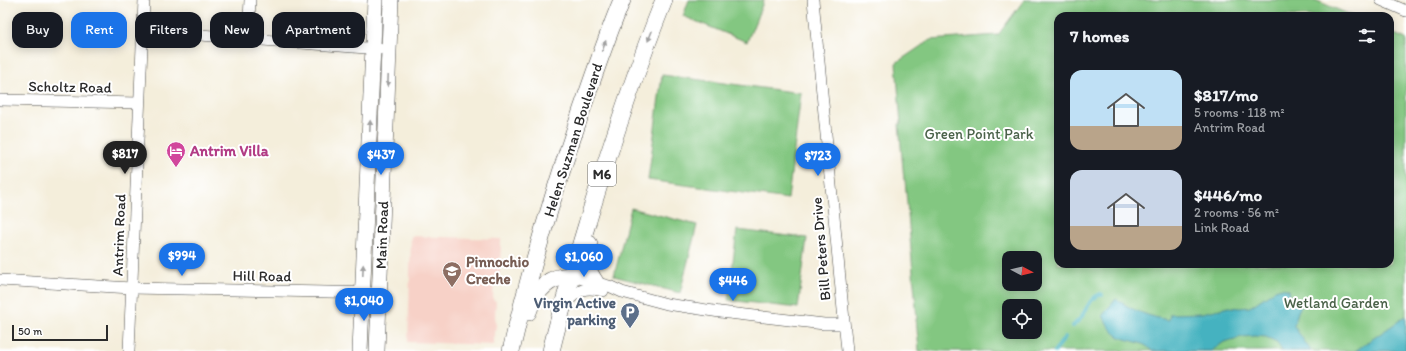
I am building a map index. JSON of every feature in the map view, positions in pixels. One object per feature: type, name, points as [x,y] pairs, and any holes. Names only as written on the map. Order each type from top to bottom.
[{"type":"main road","name":"Main Road","points":[[360,351],[375,0]]},
{"type":"main road","name":"Main Road","points":[[377,351],[392,0]]},
{"type":"main road","name":"Helen Suzman Boulevard","points":[[511,351],[541,237],[564,162],[608,33],[622,0]]},
{"type":"main road","name":"M6","points":[[551,351],[571,276],[613,137],[664,0]]},
{"type":"main road","points":[[595,282],[587,269],[586,257],[609,179],[613,137]]},
{"type":"main road","points":[[518,351],[528,311],[535,296],[546,284],[555,278],[561,276],[571,276]]},
{"type":"street","name":"Antrim Road","points":[[143,12],[144,0]]},
{"type":"street","points":[[249,12],[250,0]]},
{"type":"street","name":"Bill Peters Drive","points":[[812,0],[843,324],[847,351]]},
{"type":"street","points":[[1381,0],[1406,11]]},
{"type":"street","points":[[264,40],[390,50]]},
{"type":"street","name":"Antrim Road","points":[[129,351],[141,48]]},
{"type":"street","name":"Scholtz Road","points":[[0,100],[139,104]]},
{"type":"street","points":[[571,276],[667,304],[720,312],[824,324],[843,324]]},
{"type":"street","name":"Hill Road","points":[[0,280],[131,288],[379,293]]},
{"type":"street","points":[[562,308],[571,298],[583,289],[622,292]]},
{"type":"shaded area","name":"Pinnochio Creche","points":[[411,236],[501,239],[500,272],[497,276],[494,276],[493,300],[496,301],[496,326],[493,345],[408,342]]},
{"type":"green space","points":[[689,0],[764,0],[747,42],[683,16]]},
{"type":"green space","name":"Green Point Park","points":[[1024,0],[1315,0],[1344,12],[1054,12],[1054,268],[1394,268],[1394,34],[1406,39],[1406,351],[919,351],[899,124],[901,124],[896,63],[930,40],[998,35]]},
{"type":"green space","points":[[662,75],[801,93],[788,199],[648,180]]},
{"type":"green space","points":[[631,208],[697,225],[680,293],[614,276]]},
{"type":"green space","points":[[737,230],[807,238],[798,308],[728,300]]},
{"type":"water","points":[[1282,288],[1289,290],[1290,296],[1304,300],[1298,312],[1294,326],[1311,351],[1282,351],[1277,342],[1266,337],[1255,336],[1242,337],[1224,342],[1211,351],[1152,351],[1145,345],[1124,339],[1114,333],[1103,315],[1116,299],[1141,312],[1169,320],[1170,314],[1202,313],[1229,307],[1250,307],[1275,290]]},
{"type":"water","points":[[1406,316],[1406,351],[1355,351]]},
{"type":"waterway","points":[[1073,326],[1080,319],[1092,300],[1097,296],[1102,295]]},
{"type":"waterway","points":[[1055,351],[1065,337]]},
{"type":"place","name":"Antrim Villa","points":[[176,168]]},
{"type":"place","name":"Pinnochio Creche","points":[[452,288]]},
{"type":"place","name":"Virgin Active parking","points":[[630,329]]},
{"type":"park label","name":"Wetland Garden","points":[[1336,303]]}]
